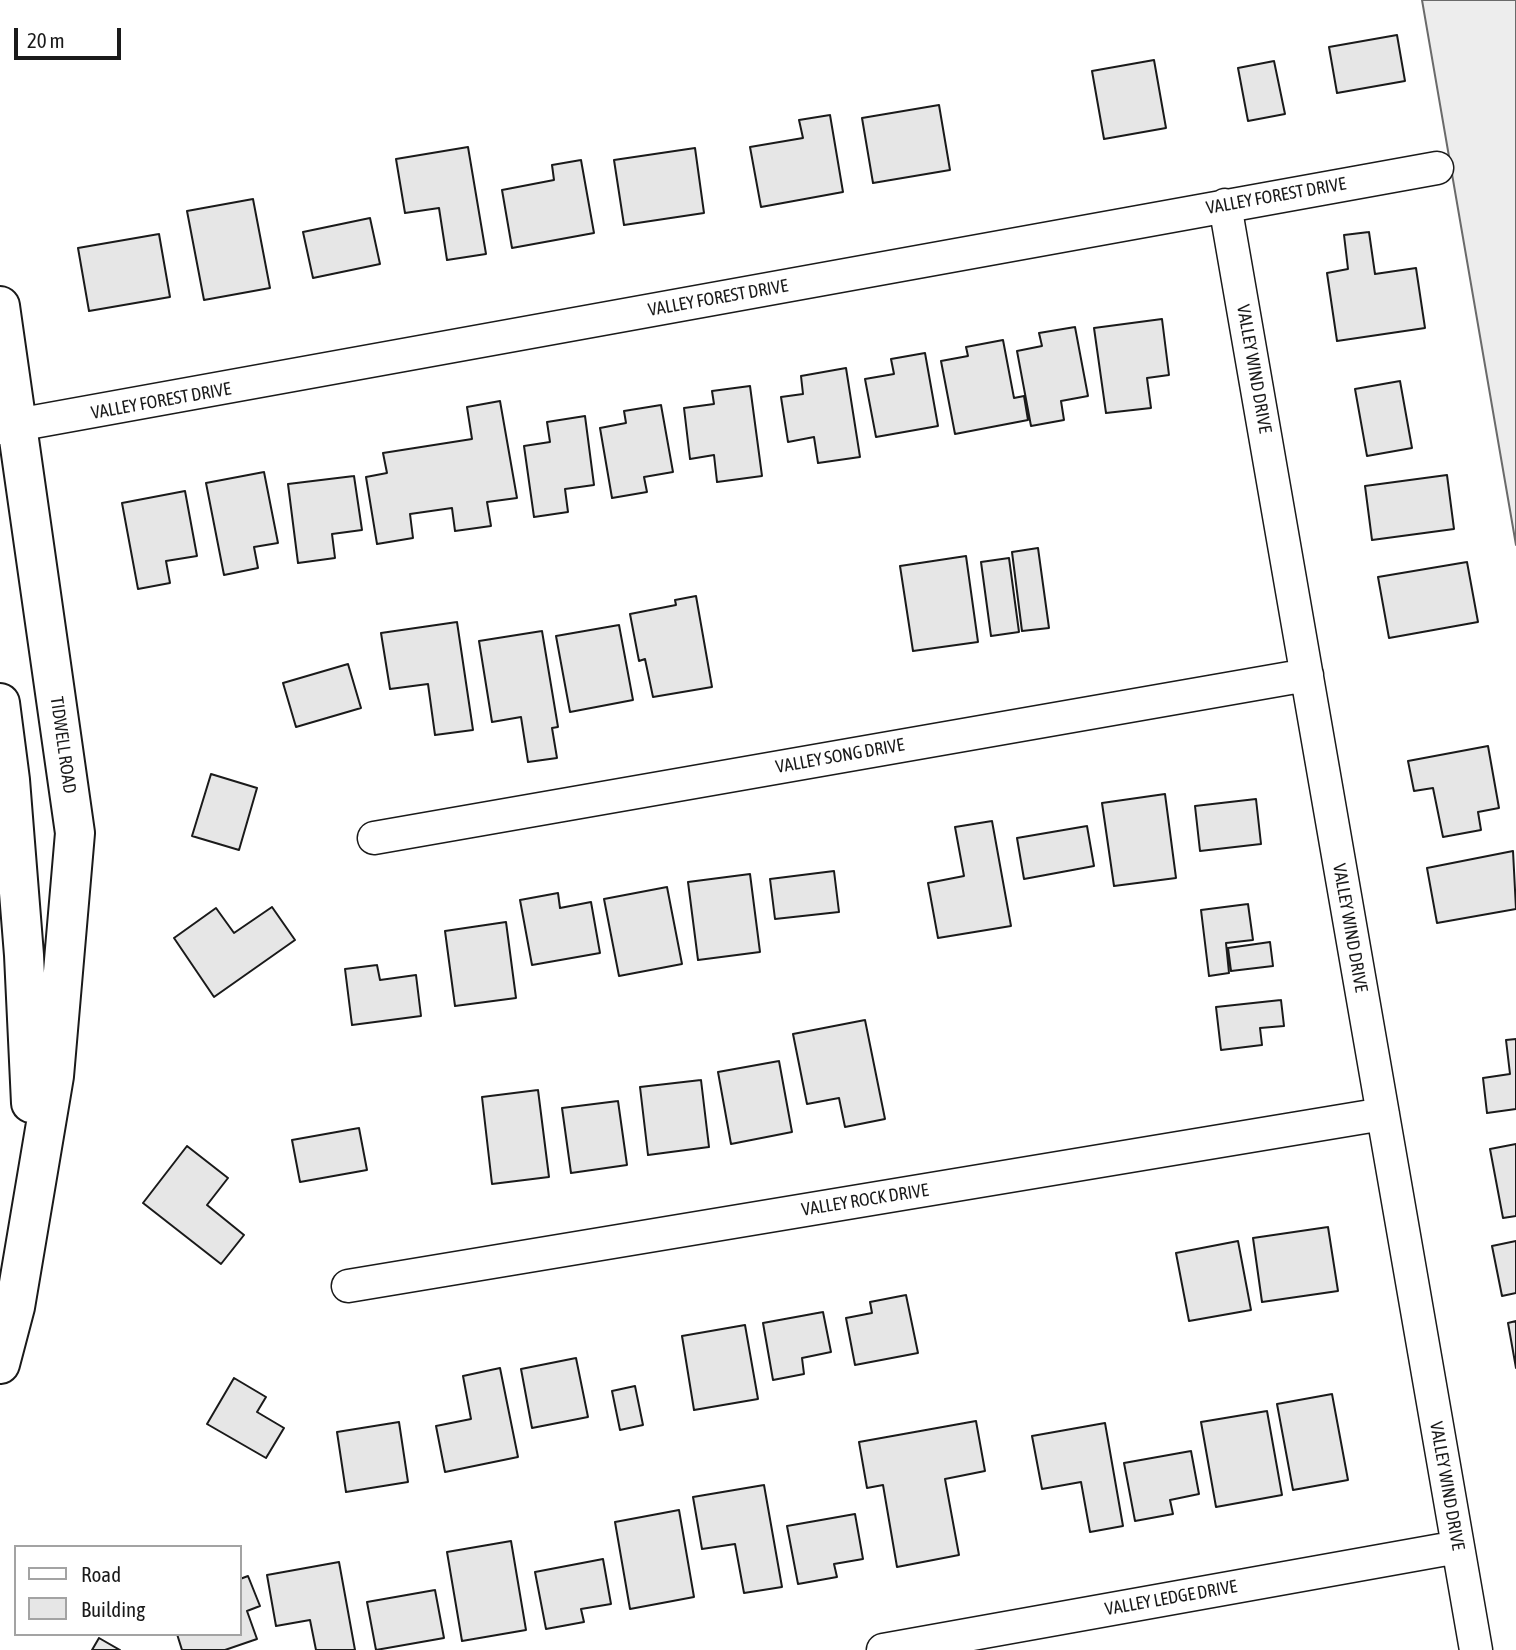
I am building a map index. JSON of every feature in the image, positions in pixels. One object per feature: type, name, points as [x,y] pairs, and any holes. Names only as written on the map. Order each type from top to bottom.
[{"type":"main road","name":"TIDWELL ROAD","points":[[0,306],[10,427],[75,833],[54,1076],[15,1307],[0,1364]]},
{"type":"main road","name":"TIDWELL ROAD","points":[[0,703],[10,780],[24,955],[35,1185]]},
{"type":"street","name":"VALLEY FOREST DRIVE","points":[[10,427],[1437,168]]},
{"type":"street","name":"VALLEY WIND DRIVE","points":[[1225,205],[1476,1650]]},
{"type":"street","name":"VALLEY SONG DRIVE","points":[[374,838],[1307,675]]},
{"type":"street","name":"VALLEY ROCK DRIVE","points":[[348,1286],[1383,1114]]},
{"type":"street","name":"VALLEY LEDGE DRIVE","points":[[883,1650],[1010,1639],[1458,1547]]},
{"type":"shaded area","points":[[1422,0],[1516,0],[1516,545]]},
{"type":"building","points":[[1397,35],[1405,81],[1337,93],[1329,47]]},
{"type":"building","points":[[1154,60],[1166,128],[1104,139],[1092,71]]},
{"type":"building","points":[[1274,61],[1285,114],[1248,121],[1238,68]]},
{"type":"building","points":[[939,105],[950,170],[873,183],[862,118]]},
{"type":"building","points":[[830,115],[843,192],[761,207],[750,147],[803,138],[799,120]]},
{"type":"building","points":[[468,147],[486,254],[447,260],[439,208],[405,213],[396,159]]},
{"type":"building","points":[[695,148],[704,213],[624,225],[614,160]]},
{"type":"building","points":[[581,160],[594,233],[512,248],[502,190],[554,180],[552,165]]},
{"type":"building","points":[[253,199],[270,288],[204,300],[187,211]]},
{"type":"building","points":[[370,218],[380,264],[313,278],[303,232]]},
{"type":"building","points":[[1369,232],[1375,274],[1416,268],[1425,328],[1337,341],[1327,273],[1348,269],[1344,235]]},
{"type":"building","points":[[159,234],[170,297],[89,311],[78,248]]},
{"type":"building","points":[[1162,319],[1169,375],[1147,378],[1151,408],[1106,413],[1094,328]]},
{"type":"building","points":[[1075,327],[1088,396],[1061,401],[1064,420],[1031,426],[1017,351],[1042,346],[1039,333]]},
{"type":"building","points":[[1003,340],[1014,398],[1024,396],[1028,420],[955,434],[941,361],[968,356],[966,347]]},
{"type":"building","points":[[925,353],[938,426],[876,437],[865,379],[894,374],[891,359]]},
{"type":"building","points":[[846,368],[860,457],[818,463],[814,437],[788,442],[781,397],[803,394],[801,376]]},
{"type":"building","points":[[1400,381],[1412,448],[1367,456],[1355,389]]},
{"type":"building","points":[[750,386],[762,476],[717,482],[714,455],[690,459],[684,408],[714,404],[712,391]]},
{"type":"building","points":[[500,401],[517,498],[487,502],[491,526],[455,531],[452,508],[410,514],[413,538],[377,544],[366,477],[387,473],[383,453],[472,439],[467,407]]},
{"type":"building","points":[[661,405],[673,472],[644,477],[647,492],[612,498],[600,428],[626,423],[624,411]]},
{"type":"building","points":[[585,416],[594,485],[565,489],[568,512],[534,517],[524,446],[550,442],[547,422]]},
{"type":"building","points":[[264,472],[278,543],[254,547],[258,568],[224,575],[206,483]]},
{"type":"building","points":[[1447,475],[1454,529],[1372,540],[1365,486]]},
{"type":"building","points":[[354,476],[362,530],[332,534],[335,558],[298,563],[288,484]]},
{"type":"building","points":[[185,491],[197,556],[166,561],[170,583],[138,589],[122,503]]},
{"type":"building","points":[[1038,548],[1049,628],[1022,631],[1012,552]]},
{"type":"building","points":[[966,556],[978,642],[913,651],[900,566]]},
{"type":"building","points":[[1009,558],[1019,632],[991,636],[981,562]]},
{"type":"building","points":[[1467,562],[1478,622],[1389,638],[1378,577]]},
{"type":"building","points":[[696,596],[712,687],[653,697],[645,659],[639,661],[630,614],[676,605],[675,600]]},
{"type":"building","points":[[457,622],[473,730],[435,735],[428,684],[390,689],[381,633]]},
{"type":"building","points":[[619,625],[633,700],[570,712],[556,636]]},
{"type":"building","points":[[542,631],[558,727],[552,728],[557,758],[528,762],[521,717],[492,722],[479,641]]},
{"type":"building","points":[[348,664],[361,708],[296,727],[283,683]]},
{"type":"building","points":[[1488,746],[1499,808],[1478,812],[1481,830],[1443,837],[1433,788],[1414,791],[1408,761]]},
{"type":"building","points":[[211,774],[257,788],[239,850],[192,836]]},
{"type":"building","points":[[1165,794],[1176,878],[1114,886],[1102,803]]},
{"type":"building","points":[[1256,799],[1261,844],[1200,851],[1195,806]]},
{"type":"building","points":[[992,821],[1011,926],[938,938],[928,883],[964,876],[955,827]]},
{"type":"building","points":[[1087,826],[1094,866],[1024,879],[1017,838]]},
{"type":"building","points":[[1513,851],[1516,909],[1437,923],[1427,868]]},
{"type":"building","points":[[834,871],[839,912],[775,919],[770,879]]},
{"type":"building","points":[[750,874],[760,952],[698,960],[688,882]]},
{"type":"building","points":[[667,887],[682,964],[619,976],[604,899]]},
{"type":"building","points":[[558,893],[560,908],[591,902],[600,953],[532,965],[520,900]]},
{"type":"building","points":[[1248,904],[1253,940],[1226,943],[1229,973],[1209,976],[1201,910]]},
{"type":"building","points":[[272,907],[295,940],[214,997],[174,938],[216,908],[234,933]]},
{"type":"building","points":[[506,922],[516,998],[455,1006],[445,931]]},
{"type":"building","points":[[1270,942],[1273,966],[1231,971],[1228,948]]},
{"type":"building","points":[[377,965],[380,980],[416,975],[421,1016],[352,1025],[345,969]]},
{"type":"building","points":[[1281,1000],[1284,1026],[1260,1028],[1262,1045],[1221,1050],[1216,1007]]},
{"type":"building","points":[[865,1020],[885,1119],[845,1127],[839,1098],[807,1104],[793,1034]]},
{"type":"building","points":[[1516,1039],[1516,1109],[1487,1113],[1483,1078],[1510,1074],[1506,1040]]},
{"type":"building","points":[[779,1061],[792,1132],[731,1144],[718,1072]]},
{"type":"building","points":[[701,1080],[709,1147],[648,1155],[640,1087]]},
{"type":"building","points":[[538,1090],[549,1177],[492,1184],[482,1097]]},
{"type":"building","points":[[618,1101],[627,1165],[571,1173],[562,1108]]},
{"type":"building","points":[[359,1128],[367,1170],[300,1182],[292,1140]]},
{"type":"building","points":[[1516,1144],[1516,1216],[1503,1218],[1490,1149]]},
{"type":"building","points":[[187,1146],[228,1178],[207,1205],[244,1235],[221,1264],[143,1203]]},
{"type":"building","points":[[1328,1227],[1338,1291],[1262,1302],[1253,1238]]},
{"type":"building","points":[[1238,1241],[1251,1310],[1189,1321],[1176,1253]]},
{"type":"building","points":[[1516,1241],[1516,1293],[1502,1296],[1492,1246]]},
{"type":"building","points":[[906,1295],[918,1353],[855,1365],[846,1318],[872,1313],[870,1302]]},
{"type":"building","points":[[823,1312],[831,1352],[802,1358],[804,1374],[773,1380],[763,1323]]},
{"type":"building","points":[[1516,1321],[1516,1368],[1508,1323]]},
{"type":"building","points":[[745,1325],[758,1399],[694,1410],[682,1336]]},
{"type":"building","points":[[576,1358],[588,1417],[532,1428],[521,1369]]},
{"type":"building","points":[[500,1368],[518,1457],[445,1472],[436,1426],[471,1419],[463,1376]]},
{"type":"building","points":[[234,1378],[266,1397],[257,1412],[284,1428],[266,1458],[207,1424]]},
{"type":"building","points":[[635,1386],[643,1425],[620,1430],[612,1391]]},
{"type":"building","points":[[1332,1394],[1348,1480],[1293,1490],[1277,1404]]},
{"type":"building","points":[[1267,1411],[1282,1495],[1216,1507],[1201,1422]]},
{"type":"building","points":[[976,1421],[985,1471],[945,1479],[959,1555],[897,1567],[883,1485],[867,1488],[859,1442]]},
{"type":"building","points":[[399,1422],[408,1482],[346,1492],[337,1432]]},
{"type":"building","points":[[1105,1423],[1123,1526],[1090,1532],[1081,1482],[1042,1489],[1032,1436]]},
{"type":"building","points":[[1191,1451],[1199,1494],[1170,1500],[1173,1514],[1135,1521],[1124,1463]]},
{"type":"building","points":[[764,1485],[782,1587],[744,1593],[735,1544],[702,1549],[693,1497]]},
{"type":"building","points":[[679,1510],[694,1597],[630,1609],[615,1522]]},
{"type":"building","points":[[855,1514],[863,1559],[834,1564],[837,1577],[798,1584],[787,1526]]},
{"type":"building","points":[[511,1541],[526,1630],[462,1641],[447,1552]]},
{"type":"building","points":[[603,1559],[611,1604],[581,1609],[584,1622],[546,1629],[535,1572]]},
{"type":"building","points":[[339,1562],[355,1650],[316,1650],[310,1620],[276,1626],[267,1575]]},
{"type":"building","points":[[248,1576],[260,1606],[247,1611],[257,1639],[225,1650],[182,1650],[178,1636],[242,1636],[242,1578]]},
{"type":"building","points":[[435,1590],[444,1638],[376,1650],[367,1602]]},
{"type":"building","points":[[99,1638],[120,1650],[92,1650]]}]
